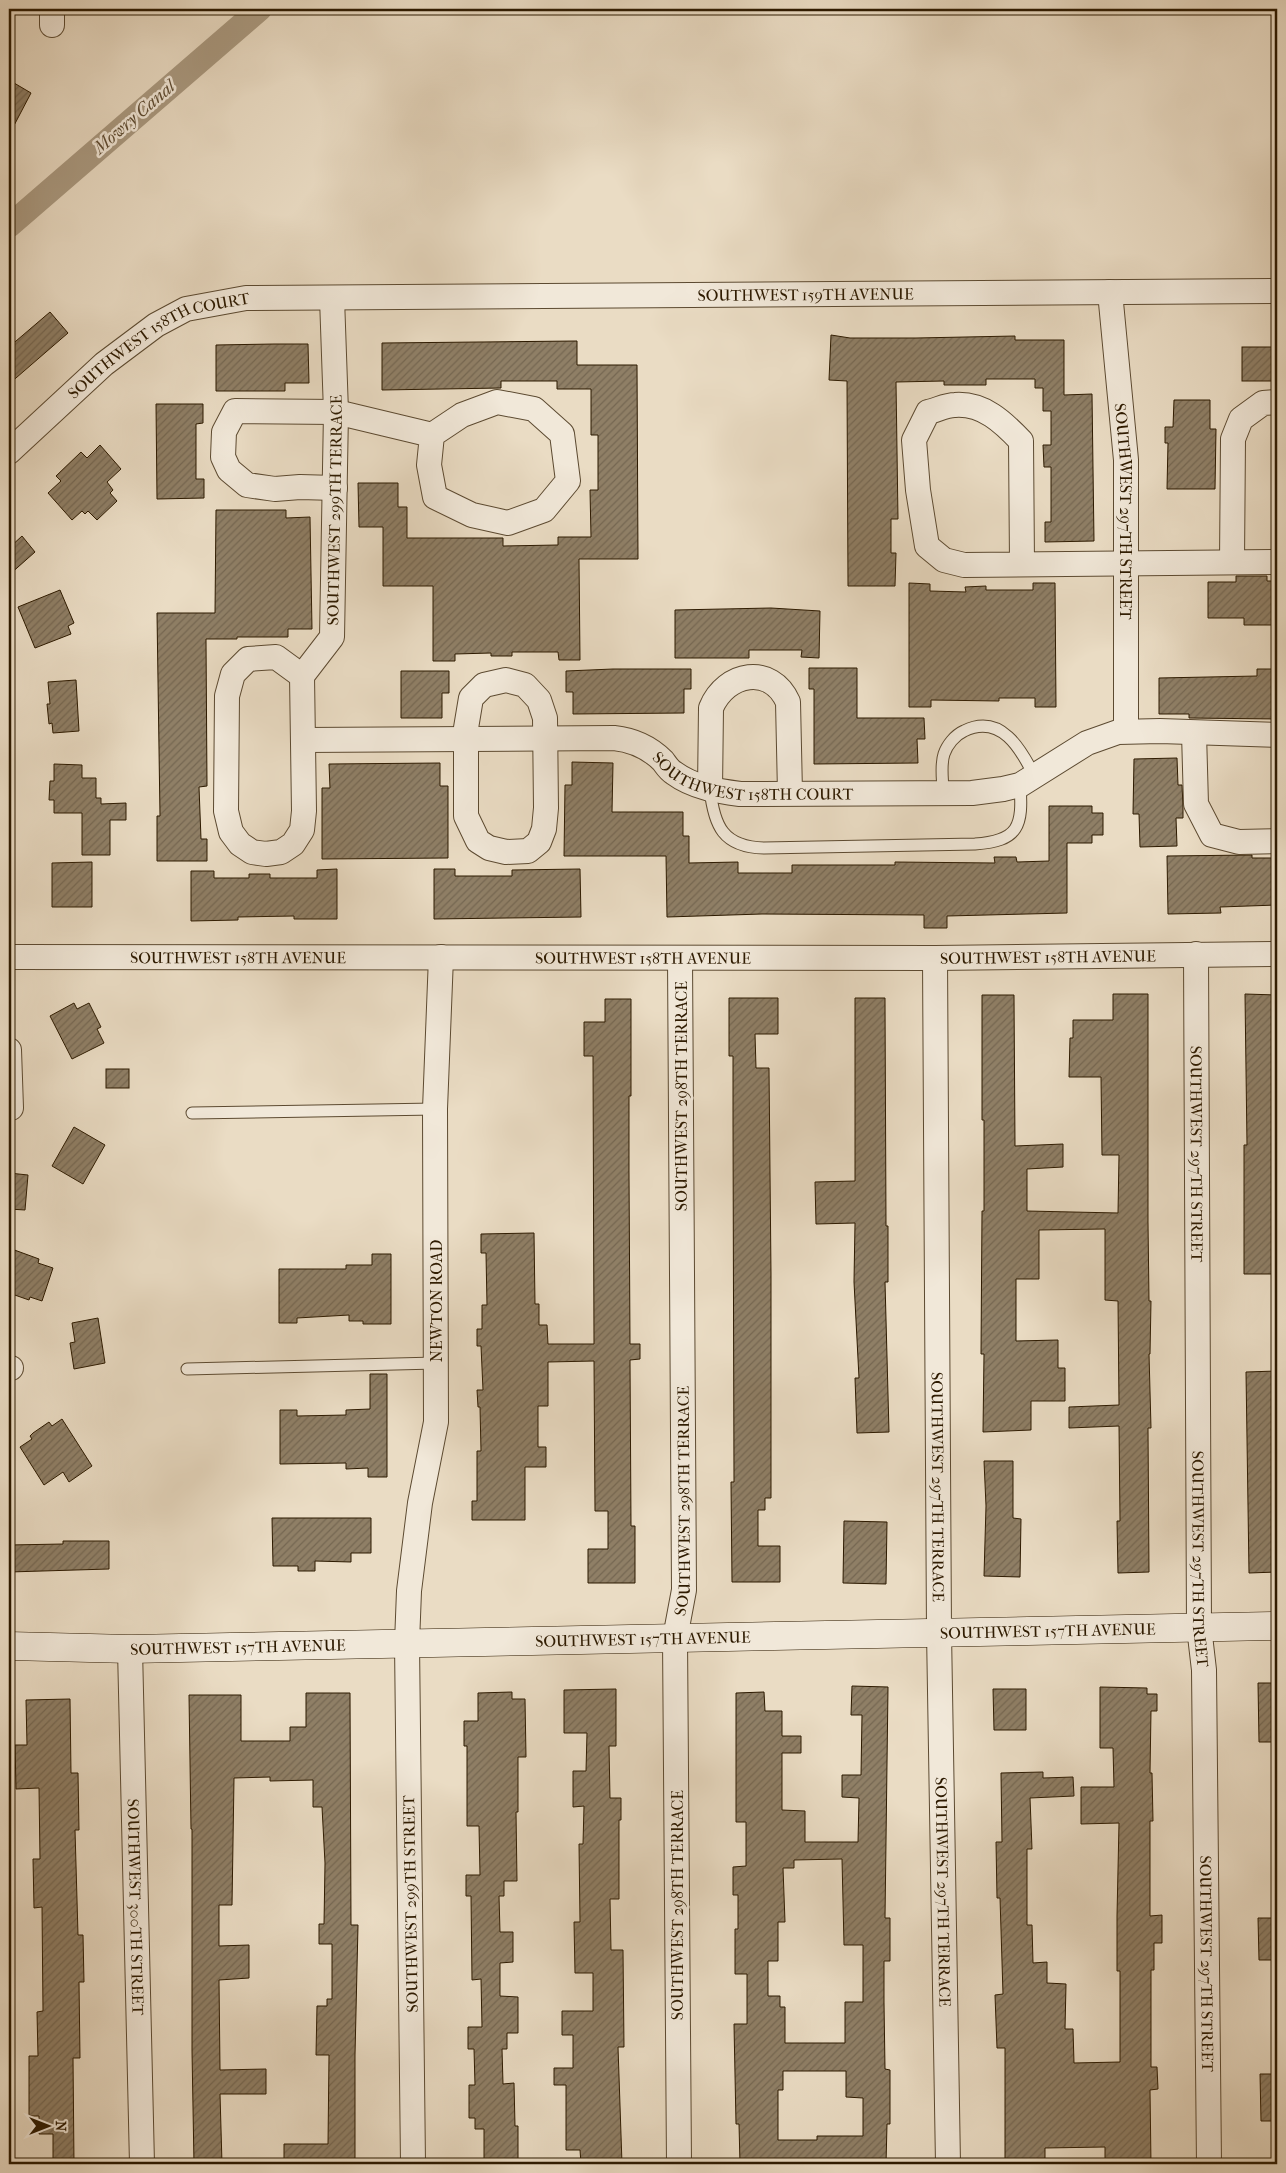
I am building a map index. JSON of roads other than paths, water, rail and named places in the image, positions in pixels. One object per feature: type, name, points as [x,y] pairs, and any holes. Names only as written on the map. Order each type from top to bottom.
[{"type":"street","name":"SOUTHWEST 159TH AVENUE","points":[[332,298],[1277,291]]},
{"type":"street","name":"SOUTHWEST 297TH STREET","points":[[1110,292],[1126,460],[1128,563],[1126,731]]},
{"type":"street","name":"SOUTHWEST 158TH COURT","points":[[9,452],[104,364],[156,325],[186,309],[246,298],[332,298]]},
{"type":"street","name":"SOUTHWEST 299TH TERRACE","points":[[302,676],[332,637],[336,412],[332,298]]},
{"type":"street","points":[[334,488],[300,487],[275,489],[247,485],[229,470],[223,457],[224,432],[236,411],[336,412],[432,435],[462,415],[497,402],[534,409],[562,434],[568,481],[544,510],[508,523],[472,515],[435,497],[429,465],[432,435]]},
{"type":"street","points":[[1232,562],[1233,439],[1241,419],[1263,403],[1277,402]]},
{"type":"street","points":[[1022,563],[1021,441],[1002,422],[979,408],[954,405],[928,412],[914,440],[918,490],[927,546],[944,560],[964,565],[1277,562]]},
{"type":"street","points":[[276,658],[302,676],[304,740],[304,811],[302,830],[293,844],[281,852],[266,854],[252,852],[240,844],[231,832],[226,811],[227,696],[232,674],[248,659],[276,658]]},
{"type":"street","points":[[710,789],[712,708],[716,696],[733,682],[755,677],[774,683],[783,692],[788,702],[790,793]]},
{"type":"street","points":[[506,680],[525,685],[539,700],[545,718],[546,740],[544,829],[539,842],[528,851],[506,852],[489,848],[478,841],[466,816],[466,739],[471,698],[484,685],[506,680]]},
{"type":"street","name":"SOUTHWEST 158TH COURT","points":[[304,740],[546,740],[614,738],[636,742],[649,750],[672,772],[685,780],[710,789],[740,794],[943,793],[988,792],[1028,781],[1087,743],[1102,736],[1126,731],[1277,734]]},
{"type":"street","points":[[1194,733],[1196,804],[1212,835],[1239,842],[1277,841]]},
{"type":"street","name":"SOUTHWEST 297TH STREET","points":[[1196,954],[1199,1627],[1204,1670],[1208,2164]]},
{"type":"street","name":"SOUTHWEST 158TH AVENUE","points":[[9,957],[935,958],[1277,954]]},
{"type":"street","name":"NEWTON ROAD","points":[[407,1644],[409,1590],[420,1503],[436,1422],[436,1108],[441,957]]},
{"type":"street","name":"SOUTHWEST 298TH TERRACE","points":[[679,2164],[675,1638],[684,1590],[680,958]]},
{"type":"street","name":"SOUTHWEST 297TH TERRACE","points":[[935,958],[939,1632],[948,2164]]},
{"type":"street","points":[[9,1050],[11,1108]]},
{"type":"street","name":"SOUTHWEST 157TH AVENUE","points":[[9,1646],[130,1649],[1277,1626]]},
{"type":"street","name":"SOUTHWEST 299TH STREET","points":[[407,1644],[412,2164]]},
{"type":"street","name":"SOUTHWEST 300TH STREET","points":[[130,1649],[142,2164]]},
{"type":"lane","points":[[710,789],[712,810],[725,836],[741,845],[752,848],[975,844],[1001,841],[1015,829],[1020,818],[1028,781],[1023,754],[1007,735],[989,726],[980,726],[960,732],[944,752],[942,763],[943,793]]},
{"type":"lane","points":[[192,1113],[436,1108]]},
{"type":"lane","points":[[187,1369],[436,1363]]},
{"type":"waterway","name":"Mowry Canal","points":[[9,226],[260,9]]}]
